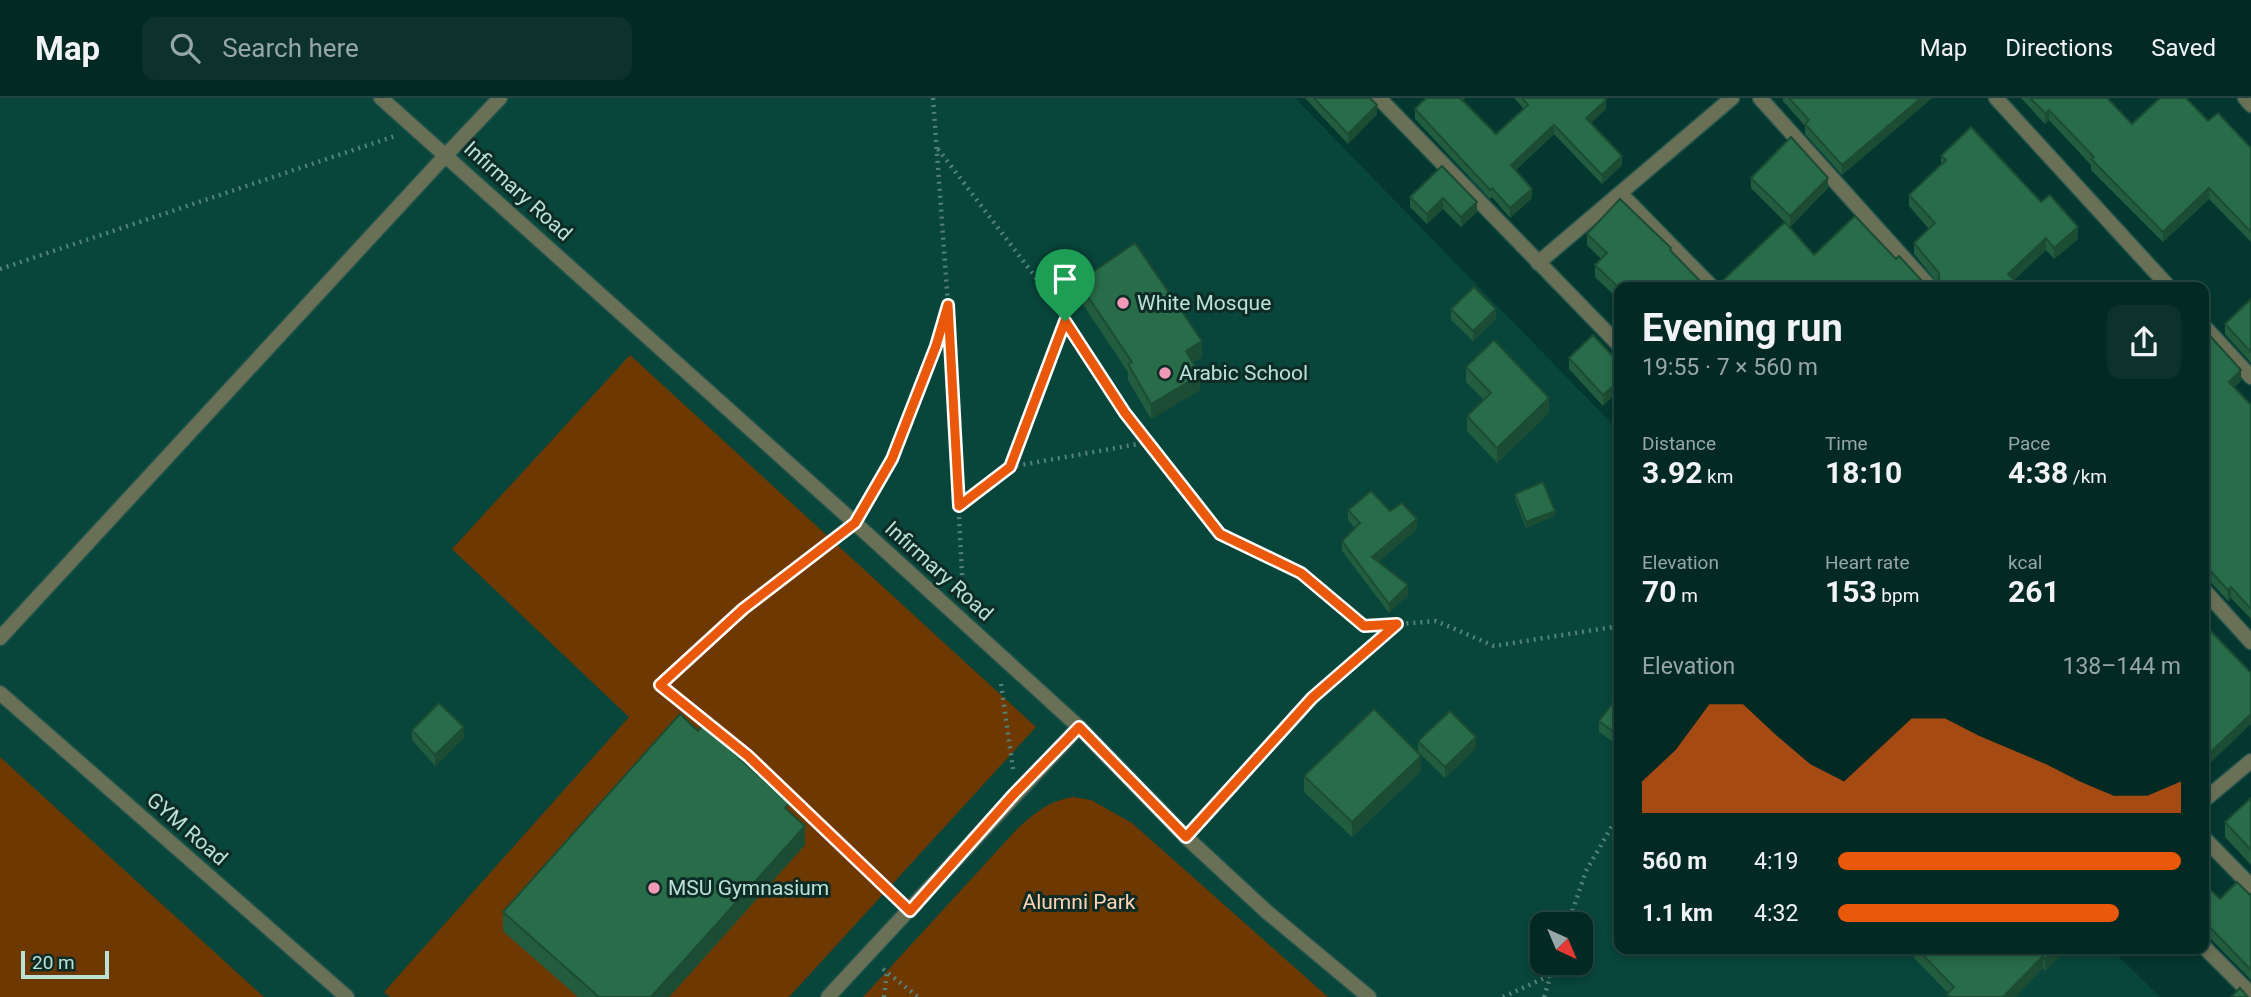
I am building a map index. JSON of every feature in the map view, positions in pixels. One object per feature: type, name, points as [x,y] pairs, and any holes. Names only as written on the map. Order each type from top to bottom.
[{"type":"street","name":"Infirmary Road","points":[[381,98],[965,622],[1079,727],[1186,837],[1267,912],[1369,997]]},
{"type":"street","points":[[0,638],[500,98]]},
{"type":"street","points":[[1379,98],[1614,340]]},
{"type":"street","points":[[1538,262],[1732,98]]},
{"type":"street","points":[[1760,98],[1926,282]]},
{"type":"street","points":[[1996,98],[2164,282]]},
{"type":"street","points":[[2245,98],[2251,105]]},
{"type":"street","points":[[1621,194],[1708,282]]},
{"type":"street","points":[[2209,332],[2251,377]]},
{"type":"street","points":[[2209,596],[2251,642]]},
{"type":"street","name":"GYM Road","points":[[0,693],[347,997]]},
{"type":"street","points":[[828,997],[1079,727]]},
{"type":"street","points":[[2209,796],[2251,761]]},
{"type":"street","points":[[2209,843],[2251,886]]},
{"type":"street","points":[[2209,952],[2251,995]]},
{"type":"path","points":[[933,98],[948,305],[965,622]]},
{"type":"path","points":[[0,269],[415,129]]},
{"type":"path","points":[[938,149],[1043,286],[1125,413],[1220,534],[1301,573],[1364,626],[1436,621],[1494,646],[1614,627]]},
{"type":"path","points":[[910,911],[748,756],[660,685],[743,609],[855,523],[892,459],[936,346],[948,305]]},
{"type":"path","points":[[1010,467],[1065,321]]},
{"type":"path","points":[[959,506],[1010,467],[1149,442]]},
{"type":"path","points":[[1186,837],[1312,698],[1397,624]]},
{"type":"path","points":[[993,649],[1005,707],[1014,794]]},
{"type":"path","points":[[1572,912],[1586,871],[1614,823]]},
{"type":"path","points":[[866,954],[918,997]]},
{"type":"path","points":[[884,997],[887,971]]},
{"type":"path","points":[[1503,997],[1551,975]]},
{"type":"path","points":[[1544,997],[1551,975]]},
{"type":"shaded area","points":[[0,98],[1295,98],[1614,426],[1614,954],[2116,954],[2160,997],[0,997]]},
{"type":"green space","points":[[630,355],[1036,727],[789,997],[390,997],[384,992],[629,717],[452,549]]},
{"type":"green space","points":[[0,757],[264,997],[0,997]]},
{"type":"green space","name":"Alumni Park","points":[[1073,797],[1091,800],[1132,823],[1328,997],[863,997],[1018,828],[1043,808]]},
{"type":"building","points":[[1314,98],[1370,98],[1377,105],[1348,134]]},
{"type":"building","points":[[1426,98],[1460,98],[1496,134],[1528,105],[1522,98],[1604,98],[1606,100],[1586,118],[1622,156],[1602,175],[1554,125],[1511,165],[1532,189],[1510,208],[1415,109]]},
{"type":"building","points":[[1789,98],[1921,98],[1842,165],[1805,124],[1809,120]]},
{"type":"building","points":[[2030,98],[2107,98],[2132,124],[2160,98],[2186,98],[2208,121],[2218,113],[2251,148],[2251,232],[2209,188],[2163,232],[2091,159],[2094,157],[2049,110],[2045,113]]},
{"type":"building","points":[[1971,127],[2041,202],[2050,195],[2078,227],[2054,248],[2046,238],[2008,274],[2016,282],[1935,282],[1939,279],[1939,273],[1914,243],[1935,223],[1909,195],[1946,160],[1941,156]]},
{"type":"building","points":[[1791,137],[1828,178],[1790,216],[1751,178]]},
{"type":"building","points":[[1442,166],[1477,202],[1461,217],[1443,198],[1427,214],[1410,197]]},
{"type":"building","points":[[1620,199],[1671,248],[1701,282],[1614,283],[1595,265],[1607,253],[1587,234]]},
{"type":"building","points":[[1855,216],[1896,259],[1899,256],[1923,282],[1721,282],[1785,222],[1814,255]]},
{"type":"building","points":[[1135,243],[1202,341],[1186,351],[1200,375],[1151,404],[1128,364],[1132,362],[1078,282]]},
{"type":"building","points":[[1474,287],[1496,309],[1473,331],[1451,309]]},
{"type":"building","points":[[2251,299],[2251,352],[2225,324]]},
{"type":"building","points":[[1593,335],[1614,358],[1614,385],[1603,395],[1569,358]]},
{"type":"building","points":[[2211,337],[2241,370],[2229,382],[2251,405],[2251,609],[2231,587],[2228,590],[2209,569]]},
{"type":"building","points":[[1494,340],[1549,398],[1497,448],[1467,416],[1491,393],[1466,367]]},
{"type":"building","points":[[1543,482],[1555,511],[1526,522],[1515,494]]},
{"type":"building","points":[[1371,491],[1390,511],[1402,503],[1417,519],[1372,557],[1408,585],[1389,604],[1342,541],[1360,523],[1348,510]]},
{"type":"building","points":[[2209,629],[2251,673],[2251,714],[2209,753]]},
{"type":"building","points":[[1614,702],[1614,732],[1599,721]]},
{"type":"building","points":[[439,703],[464,727],[435,755],[412,730]]},
{"type":"building","points":[[1374,709],[1421,756],[1352,822],[1304,776]]},
{"type":"building","points":[[1450,711],[1476,737],[1445,767],[1418,741]]},
{"type":"building","name":"MSU Gymnasium","points":[[680,714],[698,731],[703,725],[789,803],[785,808],[805,826],[651,997],[599,997],[503,912]]},
{"type":"building","points":[[2251,798],[2251,850],[2225,822]]},
{"type":"building","points":[[2237,882],[2251,896],[2251,970],[2209,926],[2209,889],[2220,899]]},
{"type":"building","points":[[1922,954],[2050,954],[2045,959],[2043,956],[2003,997],[1950,997],[1947,994],[1954,987]]},
{"type":"building","points":[[2240,988],[2248,997],[2231,997]]},
{"type":"place","name":"White Mosque","points":[[1123,303]]},
{"type":"place","name":"Arabic School","points":[[1165,373]]},
{"type":"place","name":"MSU Gymnasium","points":[[654,888]]},
{"type":"route","points":[[948,305],[959,506],[1010,467],[1065,321],[1125,413],[1220,534],[1301,573],[1364,626],[1397,624],[1312,698],[1186,837],[1079,727],[1014,794],[910,911],[748,756],[660,685],[743,609],[855,523],[892,459],[936,346],[948,305]]}]
